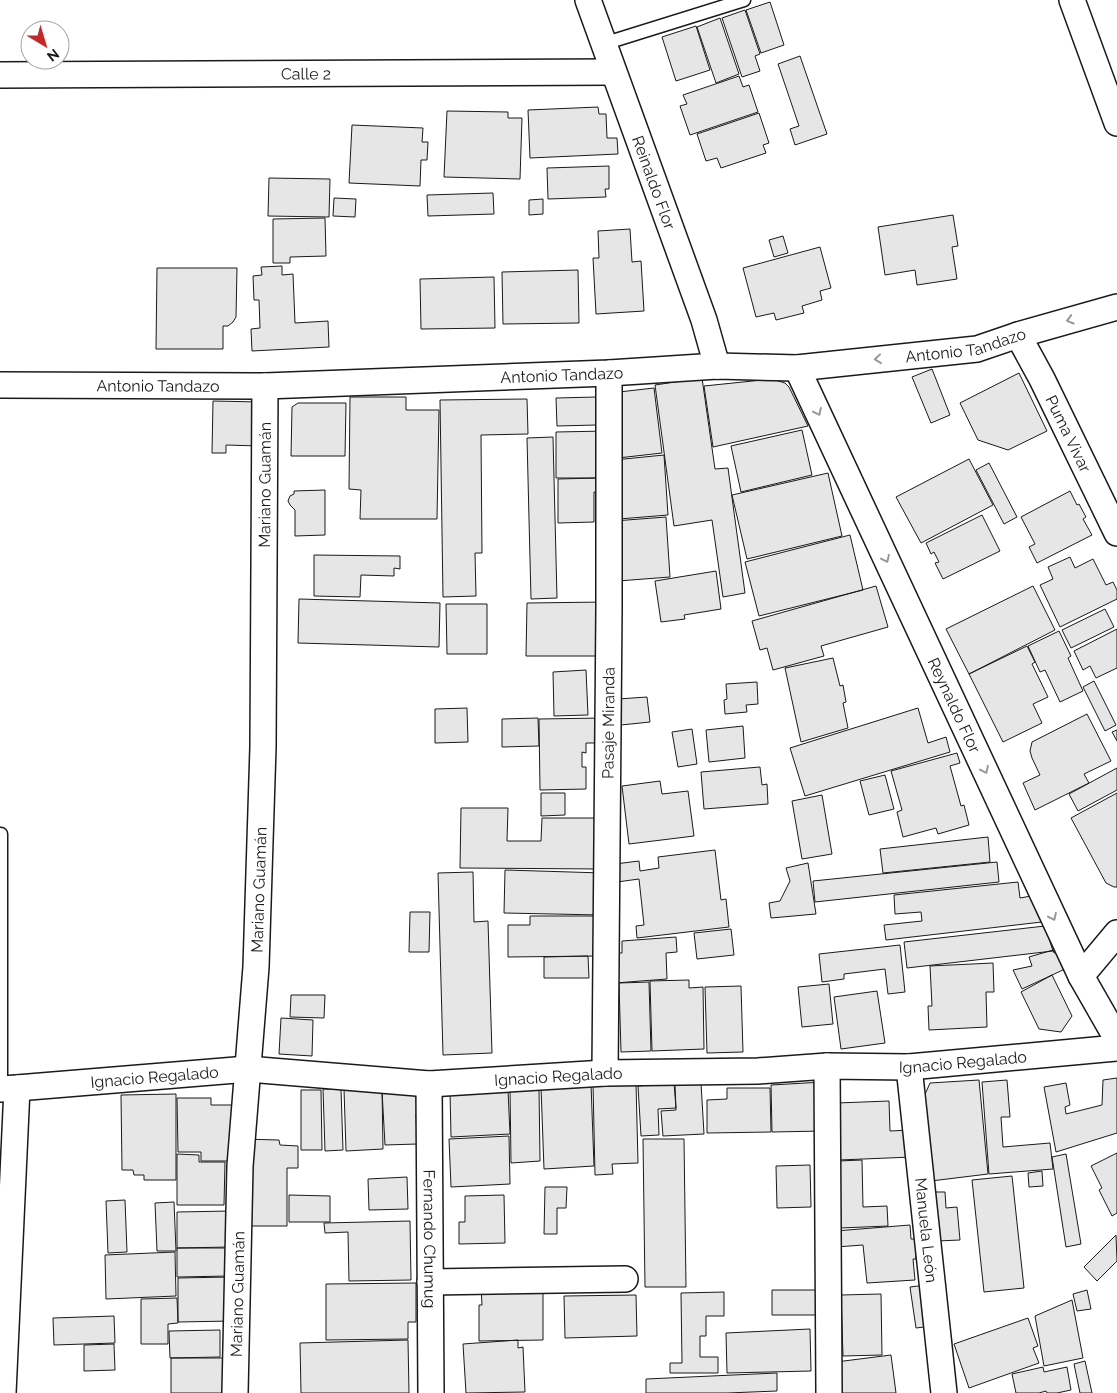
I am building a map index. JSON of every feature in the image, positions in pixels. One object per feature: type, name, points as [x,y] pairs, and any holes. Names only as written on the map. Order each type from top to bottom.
[{"type":"street","name":"Reinaldo Flor","points":[[588,0],[704,320],[716,366]]},
{"type":"street","points":[[1072,0],[1117,124]]},
{"type":"street","name":"Calle 2","points":[[0,76],[613,72]]},
{"type":"street","name":"Antonio Tandazo","points":[[0,384],[265,386],[609,373],[716,366],[797,368],[977,349],[1018,335],[1117,307]]},
{"type":"street","name":"Puma Vivar","points":[[1018,335],[1042,379],[1117,532]]},
{"type":"street","name":"Reynaldo Flor","points":[[797,368],[1081,976],[1117,1039]]},
{"type":"street","name":"Pasaje Miranda","points":[[605,1074],[609,373]]},
{"type":"street","name":"Mariano Guamán","points":[[235,1393],[240,1166],[256,967],[263,747],[265,386]]},
{"type":"street","points":[[1081,976],[1117,933]]},
{"type":"street","name":"Ignacio Regalado","points":[[6,1089],[248,1069],[428,1084],[605,1074],[758,1071],[826,1066],[909,1067],[1117,1048]]},
{"type":"street","points":[[826,1066],[829,1393]]},
{"type":"street","name":"Manuela León","points":[[909,1067],[944,1393]]},
{"type":"street","name":"Fernando Chumug","points":[[428,1084],[431,1393]]},
{"type":"street","points":[[4,1393],[6,1089]]},
{"type":"street","points":[[430,1282],[625,1279]]},
{"type":"lane","points":[[604,44],[744,0]]},
{"type":"lane","points":[[1,834],[6,1089]]},
{"type":"building","points":[[770,2],[784,45],[761,53],[746,10]]},
{"type":"building","points":[[745,10],[760,54],[755,56],[760,71],[742,77],[722,18]]},
{"type":"building","points":[[720,18],[739,74],[716,83],[697,27]]},
{"type":"building","points":[[696,26],[710,70],[676,81],[662,37]]},
{"type":"building","points":[[800,56],[827,134],[795,145],[790,129],[799,126],[778,64]]},
{"type":"building","points":[[739,76],[743,87],[749,85],[758,112],[690,135],[680,106],[687,104],[683,95]]},
{"type":"building","points":[[598,107],[599,114],[606,114],[607,138],[617,138],[618,154],[530,158],[528,110]]},
{"type":"building","points":[[447,111],[508,112],[508,118],[522,118],[520,179],[444,177]]},
{"type":"building","points":[[759,113],[769,143],[763,145],[766,153],[721,168],[717,158],[706,161],[697,134]]},
{"type":"building","points":[[352,125],[423,128],[422,142],[428,142],[427,160],[421,160],[420,186],[349,183]]},
{"type":"building","points":[[609,166],[609,189],[605,189],[606,197],[548,199],[547,168]]},
{"type":"building","points":[[269,178],[330,179],[329,217],[268,216]]},
{"type":"building","points":[[493,193],[494,214],[428,216],[427,195]]},
{"type":"building","points":[[334,198],[356,199],[355,217],[333,216]]},
{"type":"building","points":[[543,199],[543,214],[529,215],[529,200]]},
{"type":"building","points":[[953,215],[958,246],[952,247],[957,279],[917,285],[915,270],[885,275],[878,227]]},
{"type":"building","points":[[325,218],[326,256],[290,257],[290,263],[273,263],[273,219]]},
{"type":"building","points":[[630,229],[632,262],[641,261],[644,311],[596,314],[593,258],[599,258],[598,231]]},
{"type":"building","points":[[783,236],[788,253],[774,257],[769,240]]},
{"type":"building","points":[[820,247],[831,288],[820,291],[822,300],[802,306],[804,313],[776,320],[774,313],[756,317],[743,268]]},
{"type":"building","points":[[282,266],[282,275],[293,274],[295,323],[328,321],[329,347],[252,351],[251,329],[260,328],[259,300],[254,300],[253,276],[262,275],[261,267]]},
{"type":"building","points":[[157,268],[237,268],[236,317],[228,326],[223,326],[223,349],[156,349]]},
{"type":"building","points":[[578,270],[579,323],[503,324],[502,272]]},
{"type":"building","points":[[494,277],[495,328],[421,329],[420,279]]},
{"type":"building","points":[[932,369],[950,415],[931,423],[912,377]]},
{"type":"building","points":[[1019,373],[1047,431],[1008,450],[978,440],[960,403]]},
{"type":"building","points":[[702,378],[715,469],[728,468],[745,593],[723,597],[712,520],[674,526],[655,385]]},
{"type":"building","points":[[772,379],[785,383],[789,387],[808,426],[713,447],[704,386]]},
{"type":"building","points":[[654,388],[662,453],[618,458],[610,393]]},
{"type":"building","points":[[350,397],[406,397],[406,410],[439,410],[437,519],[360,519],[361,490],[349,489]]},
{"type":"building","points":[[596,397],[596,425],[557,426],[556,398]]},
{"type":"building","points":[[527,399],[528,434],[481,435],[482,553],[475,553],[476,596],[443,597],[440,400]]},
{"type":"building","points":[[213,401],[260,402],[259,446],[226,445],[226,453],[212,453]]},
{"type":"building","points":[[298,403],[346,403],[345,456],[291,456],[292,407]]},
{"type":"building","points":[[802,430],[812,475],[741,492],[731,446]]},
{"type":"building","points":[[606,431],[600,478],[556,478],[556,432]]},
{"type":"building","points":[[553,437],[557,598],[531,599],[527,438]]},
{"type":"building","points":[[664,455],[668,515],[619,519],[614,460]]},
{"type":"building","points":[[969,459],[993,505],[921,543],[896,497]]},
{"type":"building","points":[[989,463],[1017,517],[1004,524],[976,470]]},
{"type":"building","points":[[828,473],[842,536],[747,559],[732,495]]},
{"type":"building","points":[[597,478],[597,492],[594,492],[594,522],[558,523],[558,479]]},
{"type":"building","points":[[325,490],[325,535],[295,536],[295,510],[288,501],[290,496],[294,494],[294,491]]},
{"type":"building","points":[[1070,491],[1086,517],[1083,519],[1092,535],[1037,563],[1029,547],[1035,544],[1021,517]]},
{"type":"building","points":[[982,515],[1000,551],[943,579],[935,563],[939,562],[934,552],[931,554],[926,543]]},
{"type":"building","points":[[666,517],[670,577],[618,581],[614,521]]},
{"type":"building","points":[[850,535],[863,590],[759,616],[745,562]]},
{"type":"building","points":[[314,555],[400,556],[400,569],[394,568],[394,576],[361,575],[360,597],[314,596]]},
{"type":"building","points":[[1070,557],[1075,568],[1093,559],[1106,585],[1113,582],[1117,590],[1117,599],[1060,627],[1040,585],[1053,579],[1048,567]]},
{"type":"building","points":[[716,571],[721,609],[684,615],[685,619],[661,622],[655,581]]},
{"type":"building","points":[[876,586],[888,627],[821,646],[824,656],[773,670],[767,648],[760,650],[752,621]]},
{"type":"building","points":[[1033,586],[1055,630],[969,674],[946,629]]},
{"type":"building","points":[[299,599],[440,603],[439,647],[298,643]]},
{"type":"building","points":[[605,602],[604,656],[526,656],[527,603]]},
{"type":"building","points":[[446,604],[487,604],[487,654],[447,654]]},
{"type":"building","points":[[1105,609],[1114,627],[1071,648],[1062,630]]},
{"type":"building","points":[[1117,629],[1117,668],[1096,678],[1090,666],[1083,670],[1074,651]]},
{"type":"building","points":[[1059,631],[1071,656],[1068,658],[1083,691],[1060,702],[1045,670],[1040,672],[1028,646]]},
{"type":"building","points":[[1027,646],[1035,662],[1032,664],[1048,697],[1033,704],[1042,723],[1003,742],[969,674]]},
{"type":"building","points":[[833,658],[840,686],[843,685],[846,702],[843,703],[848,728],[801,742],[785,668]]},
{"type":"building","points":[[586,670],[588,715],[554,716],[553,672]]},
{"type":"building","points":[[1094,681],[1116,725],[1105,731],[1083,687]]},
{"type":"building","points":[[757,682],[758,704],[746,705],[747,712],[725,714],[726,684]]},
{"type":"building","points":[[647,697],[650,722],[621,725],[618,699]]},
{"type":"building","points":[[467,708],[468,742],[435,743],[435,709]]},
{"type":"building","points":[[918,708],[928,743],[946,737],[950,752],[805,796],[790,748]]},
{"type":"building","points":[[1087,714],[1111,761],[1084,774],[1089,783],[1035,810],[1023,783],[1040,775],[1030,751],[1032,742]]},
{"type":"building","points":[[538,718],[539,746],[502,747],[502,719]]},
{"type":"building","points":[[602,718],[603,743],[586,743],[586,753],[582,752],[582,767],[586,767],[586,789],[540,790],[539,719]]},
{"type":"building","points":[[743,726],[745,758],[709,762],[706,730]]},
{"type":"building","points":[[692,729],[697,764],[678,767],[672,732]]},
{"type":"building","points":[[1117,730],[1117,741],[1112,732]]},
{"type":"building","points":[[957,753],[960,763],[950,766],[961,806],[964,805],[969,825],[938,834],[936,828],[903,837],[897,812],[902,810],[891,771]]},
{"type":"building","points":[[760,767],[762,785],[767,784],[768,804],[704,809],[701,772]]},
{"type":"building","points":[[1117,768],[1117,790],[1078,811],[1069,794]]},
{"type":"building","points":[[885,775],[894,809],[869,815],[860,781]]},
{"type":"building","points":[[660,781],[662,794],[688,791],[694,836],[629,844],[622,786]]},
{"type":"building","points":[[541,793],[565,793],[565,815],[541,816]]},
{"type":"building","points":[[1117,793],[1117,887],[1114,887],[1106,883],[1071,818]]},
{"type":"building","points":[[822,795],[832,854],[802,859],[792,801]]},
{"type":"building","points":[[461,808],[508,808],[507,841],[541,841],[542,818],[603,818],[602,869],[460,868]]},
{"type":"building","points":[[988,837],[990,862],[883,873],[880,849]]},
{"type":"building","points":[[715,850],[721,900],[726,899],[729,927],[637,938],[636,926],[644,925],[639,879],[617,882],[615,864],[639,861],[640,871],[659,868],[658,857]]},
{"type":"building","points":[[997,862],[999,882],[815,902],[813,881]]},
{"type":"building","points":[[808,863],[816,914],[771,918],[769,903],[780,901],[790,881],[786,868]]},
{"type":"building","points":[[505,870],[603,873],[601,915],[504,913]]},
{"type":"building","points":[[473,872],[474,922],[488,921],[492,1053],[443,1055],[438,873]]},
{"type":"building","points":[[1018,882],[1020,898],[1031,896],[1042,922],[886,940],[884,925],[922,921],[921,912],[895,914],[894,895]]},
{"type":"building","points":[[410,912],[430,912],[429,952],[409,952]]},
{"type":"building","points":[[530,916],[597,916],[597,956],[508,957],[508,925],[530,925]]},
{"type":"building","points":[[1045,926],[1053,951],[907,968],[904,942]]},
{"type":"building","points":[[731,929],[734,955],[697,959],[694,933]]},
{"type":"building","points":[[676,937],[677,952],[666,953],[667,979],[615,983],[616,953],[622,953],[622,941]]},
{"type":"building","points":[[900,945],[905,992],[888,994],[885,969],[844,974],[844,979],[822,982],[819,954]]},
{"type":"building","points":[[1053,950],[1054,953],[1058,952],[1065,969],[1022,989],[1013,970],[1032,966],[1029,957]]},
{"type":"building","points":[[588,956],[589,978],[544,978],[544,957]]},
{"type":"building","points":[[993,963],[994,992],[986,992],[987,1027],[929,1030],[928,1006],[932,1006],[930,966]]},
{"type":"building","points":[[1052,975],[1072,1016],[1061,1032],[1039,1029],[1021,992]]},
{"type":"building","points":[[689,980],[689,988],[703,987],[704,1049],[652,1051],[650,981]]},
{"type":"building","points":[[649,982],[651,1051],[621,1052],[619,983]]},
{"type":"building","points":[[829,984],[833,1024],[802,1027],[798,987]]},
{"type":"building","points":[[741,986],[743,1052],[707,1053],[705,987]]},
{"type":"building","points":[[877,991],[885,1043],[841,1049],[834,997]]},
{"type":"building","points":[[291,995],[325,995],[324,1018],[290,1017]]},
{"type":"building","points":[[281,1018],[313,1020],[312,1056],[279,1054]]},
{"type":"building","points":[[1117,1078],[1117,1133],[1056,1152],[1044,1087],[1066,1083],[1070,1105],[1065,1107],[1066,1114],[1102,1105],[1103,1080]]},
{"type":"building","points":[[979,1080],[988,1174],[931,1181],[923,1099],[930,1083]]},
{"type":"building","points":[[1007,1080],[1010,1117],[1001,1117],[1003,1147],[1050,1143],[1053,1169],[989,1174],[982,1082]]},
{"type":"building","points":[[823,1082],[824,1131],[772,1132],[771,1085]]},
{"type":"building","points":[[636,1083],[638,1163],[612,1164],[613,1174],[595,1175],[593,1084]]},
{"type":"building","points":[[674,1083],[676,1108],[658,1109],[659,1135],[641,1136],[638,1086]]},
{"type":"building","points":[[701,1083],[704,1134],[663,1136],[661,1111],[676,1110],[675,1084]]},
{"type":"building","points":[[591,1084],[594,1166],[544,1169],[541,1087]]},
{"type":"building","points":[[382,1088],[383,1149],[346,1151],[344,1089]]},
{"type":"building","points":[[539,1088],[540,1161],[511,1163],[510,1089]]},
{"type":"building","points":[[727,1088],[770,1088],[771,1132],[707,1133],[707,1100],[727,1099]]},
{"type":"building","points":[[323,1089],[341,1089],[343,1150],[325,1151]]},
{"type":"building","points":[[301,1090],[321,1090],[322,1150],[301,1150]]},
{"type":"building","points":[[508,1090],[510,1134],[451,1137],[450,1092]]},
{"type":"building","points":[[382,1091],[419,1094],[419,1114],[416,1114],[417,1144],[385,1145]]},
{"type":"building","points":[[176,1094],[176,1180],[144,1180],[144,1175],[134,1175],[133,1170],[122,1170],[121,1095]]},
{"type":"building","points":[[177,1098],[211,1098],[211,1105],[233,1105],[234,1161],[201,1161],[201,1152],[178,1152]]},
{"type":"building","points":[[889,1101],[890,1131],[911,1130],[912,1157],[839,1160],[837,1103]]},
{"type":"building","points":[[509,1136],[510,1184],[451,1187],[449,1139]]},
{"type":"building","points":[[242,1139],[279,1140],[280,1145],[298,1146],[298,1168],[287,1168],[287,1226],[241,1226]]},
{"type":"building","points":[[643,1139],[684,1139],[686,1287],[645,1287]]},
{"type":"building","points":[[1117,1153],[1117,1213],[1112,1216],[1099,1190],[1102,1188],[1091,1166]]},
{"type":"building","points":[[177,1154],[199,1155],[199,1162],[225,1162],[224,1205],[177,1205]]},
{"type":"building","points":[[1066,1154],[1081,1244],[1066,1247],[1052,1157]]},
{"type":"building","points":[[862,1160],[863,1207],[887,1206],[888,1226],[840,1228],[838,1161]]},
{"type":"building","points":[[810,1165],[811,1207],[777,1208],[776,1166]]},
{"type":"building","points":[[1042,1171],[1043,1186],[1029,1187],[1028,1173]]},
{"type":"building","points":[[1012,1176],[1024,1288],[984,1292],[972,1180]]},
{"type":"building","points":[[407,1177],[408,1209],[369,1210],[368,1179]]},
{"type":"building","points":[[545,1187],[567,1187],[566,1208],[557,1208],[557,1234],[544,1234]]},
{"type":"building","points":[[934,1192],[945,1192],[946,1208],[957,1207],[960,1240],[937,1241]]},
{"type":"building","points":[[289,1195],[330,1196],[330,1222],[289,1222]]},
{"type":"building","points":[[504,1195],[505,1243],[459,1244],[459,1222],[465,1222],[465,1196]]},
{"type":"building","points":[[125,1200],[127,1252],[108,1253],[106,1201]]},
{"type":"building","points":[[174,1202],[176,1251],[157,1251],[155,1203]]},
{"type":"building","points":[[230,1211],[230,1247],[177,1248],[177,1212]]},
{"type":"building","points":[[410,1221],[411,1280],[349,1281],[348,1232],[325,1233],[324,1223]]},
{"type":"building","points":[[910,1225],[911,1239],[915,1239],[916,1259],[913,1259],[915,1280],[867,1283],[863,1245],[836,1247],[835,1231]]},
{"type":"building","points":[[1116,1235],[1117,1261],[1097,1281],[1084,1267]]},
{"type":"building","points":[[177,1248],[230,1248],[229,1276],[177,1277]]},
{"type":"building","points":[[175,1252],[176,1296],[106,1299],[105,1255]]},
{"type":"building","points":[[231,1277],[232,1321],[178,1322],[178,1278]]},
{"type":"building","points":[[416,1283],[416,1322],[408,1322],[408,1339],[326,1340],[326,1284]]},
{"type":"building","points":[[926,1285],[932,1326],[916,1328],[910,1287]]},
{"type":"building","points":[[543,1286],[543,1340],[479,1341],[479,1305],[482,1305],[481,1287]]},
{"type":"building","points":[[772,1290],[821,1290],[821,1315],[772,1315]]},
{"type":"building","points":[[1087,1290],[1091,1309],[1077,1311],[1073,1294]]},
{"type":"building","points":[[724,1292],[724,1316],[706,1316],[706,1336],[700,1336],[700,1357],[718,1357],[718,1373],[670,1373],[670,1363],[682,1363],[681,1293]]},
{"type":"building","points":[[881,1294],[882,1355],[843,1356],[841,1295]]},
{"type":"building","points":[[636,1295],[637,1336],[565,1338],[564,1296]]},
{"type":"building","points":[[177,1298],[178,1323],[168,1324],[168,1344],[141,1344],[141,1299]]},
{"type":"building","points":[[1072,1300],[1083,1358],[1044,1366],[1035,1316]]},
{"type":"building","points":[[114,1316],[115,1343],[54,1345],[53,1318]]},
{"type":"building","points":[[1028,1318],[1038,1346],[1033,1348],[1039,1363],[969,1388],[954,1344]]},
{"type":"building","points":[[810,1329],[811,1371],[727,1373],[726,1333]]},
{"type":"building","points":[[220,1330],[220,1357],[170,1358],[169,1331]]},
{"type":"building","points":[[408,1340],[409,1393],[301,1393],[300,1343]]},
{"type":"building","points":[[518,1340],[518,1348],[523,1347],[525,1392],[466,1393],[463,1344]]},
{"type":"building","points":[[114,1344],[115,1370],[84,1371],[84,1345]]},
{"type":"building","points":[[891,1355],[896,1393],[840,1393],[836,1362]]},
{"type":"building","points":[[171,1358],[223,1358],[223,1393],[171,1393]]},
{"type":"building","points":[[1085,1361],[1092,1393],[1080,1393],[1074,1364]]},
{"type":"building","points":[[1043,1367],[1044,1372],[1067,1367],[1071,1390],[1057,1393],[1047,1393],[1046,1391],[1039,1393],[1016,1393],[1012,1374]]},
{"type":"building","points":[[777,1373],[777,1391],[646,1393],[646,1379]]}]
